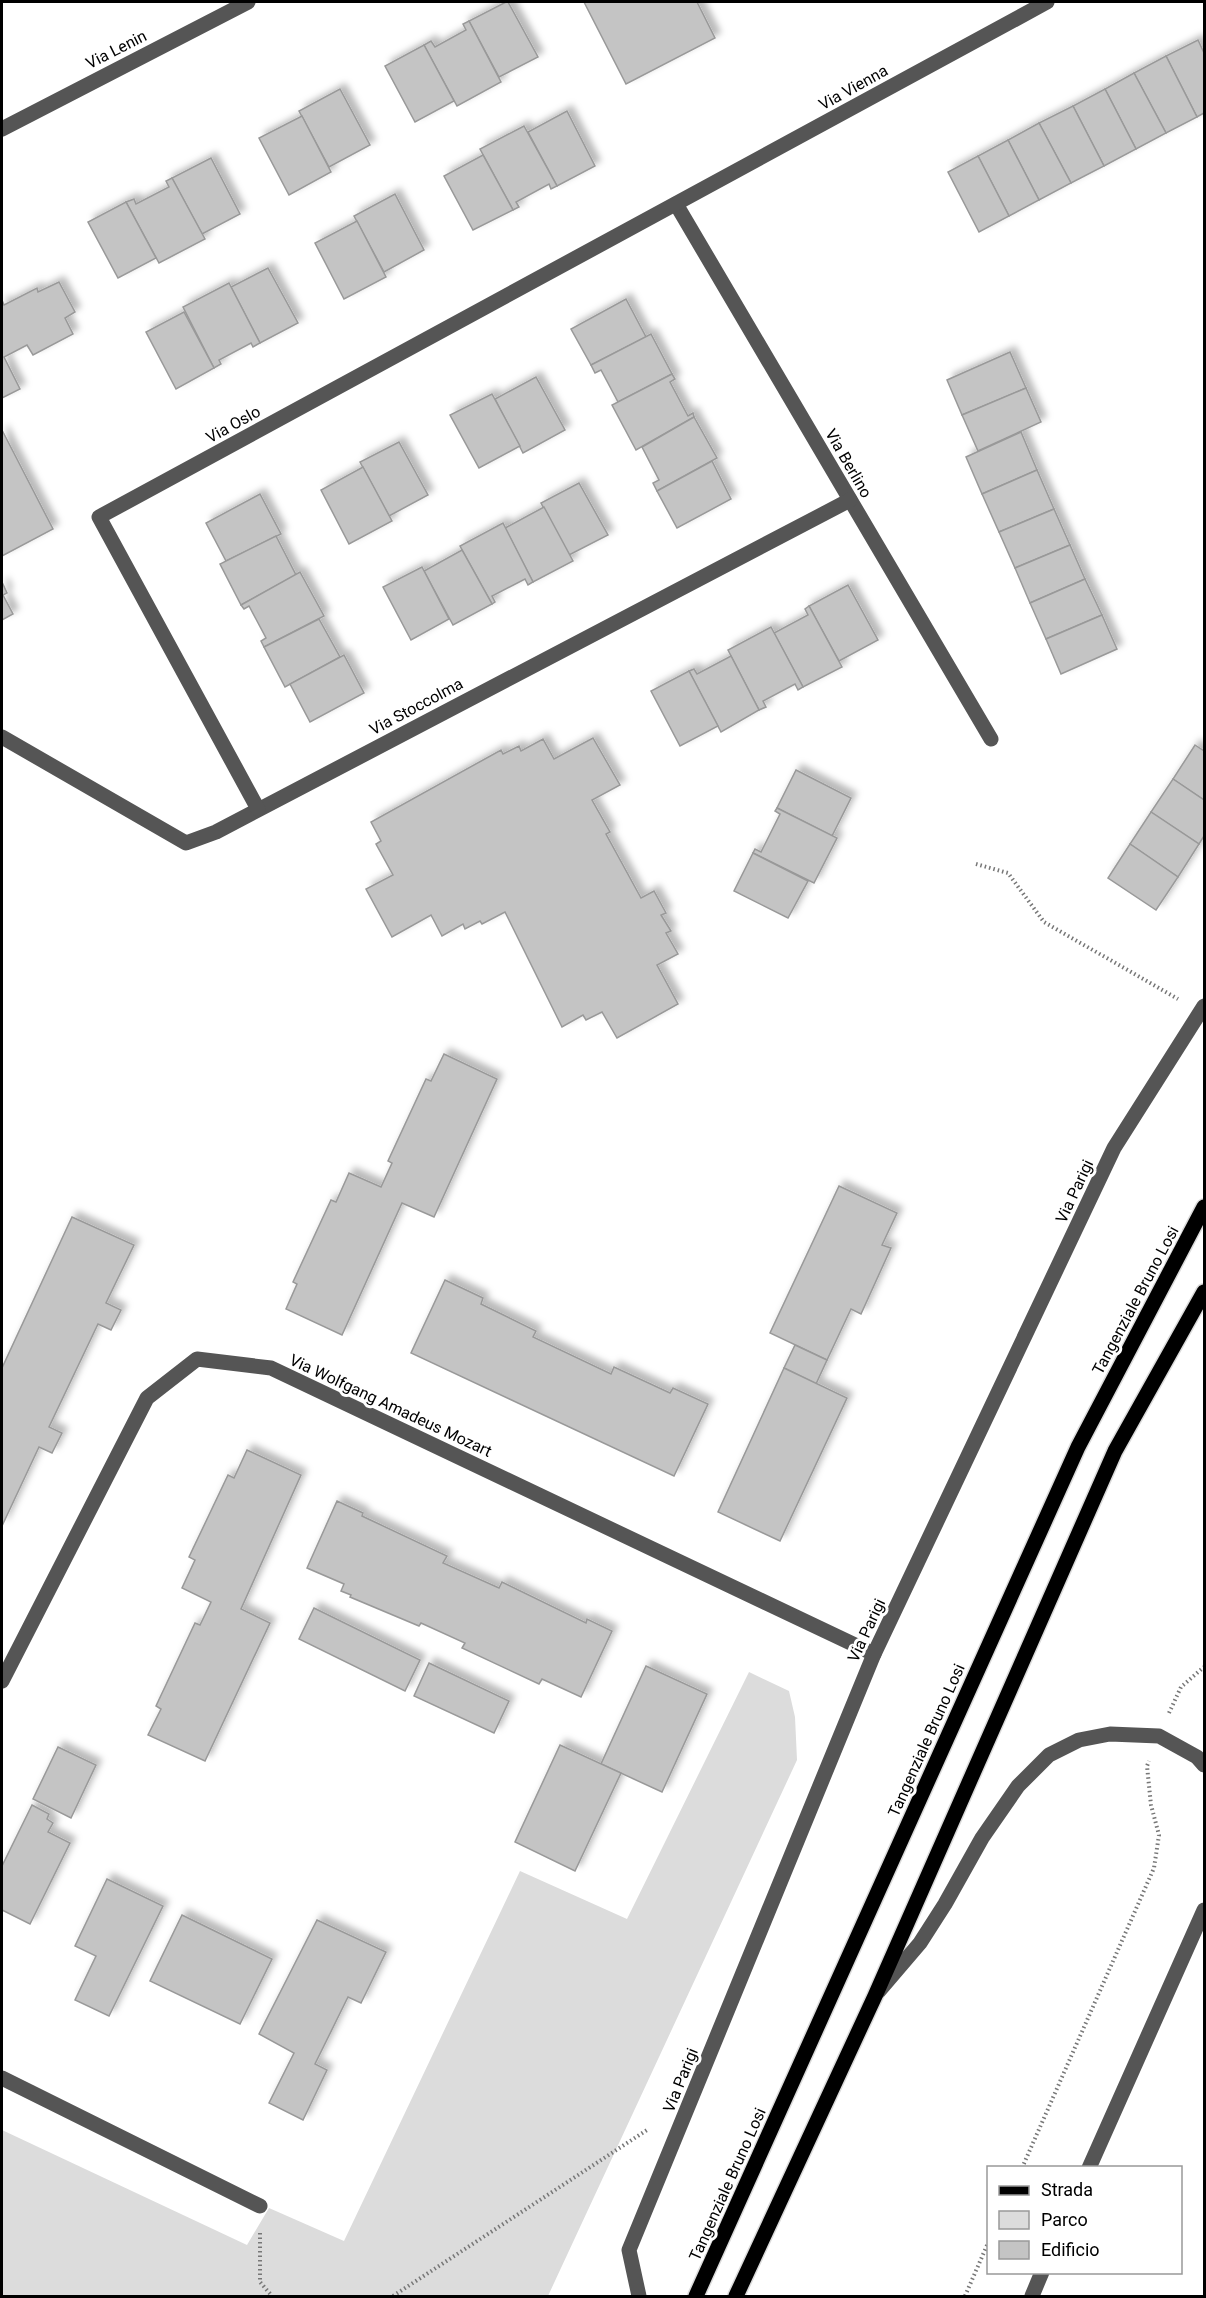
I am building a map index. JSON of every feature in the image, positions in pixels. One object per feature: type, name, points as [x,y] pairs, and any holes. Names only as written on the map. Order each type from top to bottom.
[{"type":"main road","name":"Tangenziale Bruno Losi","points":[[696,2296],[1078,1447],[1204,1206]]},
{"type":"main road","points":[[736,2296],[876,1996],[1115,1451],[1204,1292]]},
{"type":"street","name":"Via Lenin","points":[[2,129],[248,2]]},
{"type":"street","name":"Via Vienna","points":[[676,204],[1047,2]]},
{"type":"street","name":"Via Berlino","points":[[676,204],[991,740]]},
{"type":"street","name":"Via Oslo","points":[[258,809],[99,517],[676,204]]},
{"type":"street","name":"Via Stoccolma","points":[[2,737],[186,843],[216,832],[850,500]]},
{"type":"street","name":"Via Parigi","points":[[639,2296],[629,2250],[874,1654],[1114,1148],[1203,1009]]},
{"type":"street","name":"Via Wolfgang Amadeus Mozart","points":[[2,1681],[147,1398],[197,1359],[271,1368],[874,1654]]},
{"type":"street","points":[[876,1996],[921,1943],[982,1838],[1018,1786],[1049,1755],[1079,1740],[1110,1734],[1159,1736],[1197,1757],[1204,1765]]},
{"type":"street","points":[[1090,2166],[1204,1910]]},
{"type":"street","points":[[2,2078],[260,2206]]},
{"type":"street","points":[[1032,2296],[1041,2274]]},
{"type":"path","points":[[976,864],[1008,873],[1044,922],[1203,1009]]},
{"type":"path","points":[[1023,2166],[1143,1898],[1154,1868],[1159,1835],[1151,1805],[1147,1766],[1181,1687],[1204,1667]]},
{"type":"path","points":[[393,2296],[651,2127]]},
{"type":"path","points":[[260,2206],[260,2282],[272,2296]]},
{"type":"path","points":[[964,2296],[987,2245]]},
{"type":"green space","points":[[749,1672],[789,1691],[795,1717],[797,1760],[548,2296],[2,2296],[2,2130],[247,2245],[269,2208],[344,2241],[520,1871],[627,1919]]},
{"type":"building","points":[[506,2],[538,57],[499,77],[469,21]]},
{"type":"building","points":[[584,2],[697,2],[715,38],[626,84]]},
{"type":"building","points":[[469,21],[501,82],[457,106],[424,45],[431,41],[435,47],[466,30],[463,24]]},
{"type":"building","points":[[1198,40],[1204,53],[1204,113],[1197,117],[1166,56]]},
{"type":"building","points":[[424,45],[454,101],[415,122],[385,66]]},
{"type":"building","points":[[1166,56],[1197,117],[1166,133],[1134,73]]},
{"type":"building","points":[[1134,73],[1166,133],[1136,149],[1105,89]]},
{"type":"building","points":[[340,89],[370,145],[329,167],[299,111]]},
{"type":"building","points":[[1105,89],[1136,149],[1104,166],[1073,106]]},
{"type":"building","points":[[1073,106],[1104,166],[1071,183],[1039,123]]},
{"type":"building","points":[[567,111],[595,166],[557,186],[528,132]]},
{"type":"building","points":[[302,116],[331,172],[289,195],[259,138]]},
{"type":"building","points":[[1039,123],[1071,183],[1039,200],[1008,140]]},
{"type":"building","points":[[524,126],[557,186],[551,189],[549,184],[516,202],[519,207],[513,210],[480,149]]},
{"type":"building","points":[[1008,140],[1039,200],[1009,216],[978,156]]},
{"type":"building","points":[[483,155],[513,210],[473,230],[444,176]]},
{"type":"building","points":[[978,156],[1009,216],[979,232],[948,172]]},
{"type":"building","points":[[211,158],[240,214],[202,234],[172,178]]},
{"type":"building","points":[[172,178],[205,239],[159,263],[126,202],[134,199],[136,204],[169,187],[166,181]]},
{"type":"building","points":[[395,194],[424,250],[384,272],[354,216]]},
{"type":"building","points":[[126,202],[156,258],[118,278],[88,222]]},
{"type":"building","points":[[357,221],[386,277],[344,299],[315,243]]},
{"type":"building","points":[[268,268],[298,323],[260,343],[231,287]]},
{"type":"building","points":[[59,282],[75,312],[65,318],[73,334],[33,355],[27,345],[4,357],[20,389],[2,398],[2,300],[4,305],[37,288],[38,292]]},
{"type":"building","points":[[229,283],[260,343],[253,347],[251,343],[219,360],[221,364],[214,368],[183,307]]},
{"type":"building","points":[[626,299],[646,337],[591,365],[571,329]]},
{"type":"building","points":[[184,312],[214,368],[176,389],[146,332]]},
{"type":"building","points":[[651,334],[672,374],[618,402],[601,370],[595,373],[591,365]]},
{"type":"building","points":[[1010,352],[1026,388],[962,415],[947,380]]},
{"type":"building","points":[[672,374],[675,379],[670,382],[688,416],[693,413],[694,417],[636,450],[612,405]]},
{"type":"building","points":[[536,377],[565,430],[523,453],[495,399]]},
{"type":"building","points":[[1026,388],[1041,422],[978,451],[962,415]]},
{"type":"building","points":[[492,394],[520,446],[479,468],[450,415]]},
{"type":"building","points":[[694,417],[717,458],[657,491],[653,483],[659,480],[642,447]]},
{"type":"building","points":[[2,430],[53,529],[2,556]]},
{"type":"building","points":[[1021,432],[1037,470],[982,494],[966,457]]},
{"type":"building","points":[[399,442],[428,495],[389,516],[360,462]]},
{"type":"building","points":[[712,461],[731,499],[677,528],[657,491]]},
{"type":"building","points":[[363,467],[392,521],[349,544],[321,490]]},
{"type":"building","points":[[1037,470],[1054,509],[999,532],[982,494]]},
{"type":"building","points":[[579,483],[608,535],[569,555],[541,503]]},
{"type":"building","points":[[260,494],[281,534],[226,561],[206,523]]},
{"type":"building","points":[[544,507],[573,561],[533,582],[505,528]]},
{"type":"building","points":[[1054,509],[1070,545],[1015,568],[999,532]]},
{"type":"building","points":[[503,523],[533,582],[528,585],[525,579],[492,596],[495,602],[492,604],[460,546]]},
{"type":"building","points":[[276,536],[296,575],[241,605],[220,564]]},
{"type":"building","points":[[1070,545],[1085,579],[1030,603],[1015,568]]},
{"type":"building","points":[[462,550],[492,604],[453,625],[424,571]]},
{"type":"building","points":[[422,567],[449,619],[411,640],[383,587]]},
{"type":"building","points":[[300,572],[324,616],[264,647],[261,641],[266,638],[249,606],[244,609],[241,605]]},
{"type":"building","points":[[1085,579],[1102,615],[1046,639],[1030,603]]},
{"type":"building","points":[[2,582],[7,593],[3,595],[13,614],[2,620]]},
{"type":"building","points":[[848,585],[878,640],[839,661],[809,606]]},
{"type":"building","points":[[809,606],[842,667],[803,687],[774,633],[808,615],[805,609]]},
{"type":"building","points":[[1102,615],[1117,649],[1061,674],[1046,639]]},
{"type":"building","points":[[319,619],[340,657],[285,687],[264,647]]},
{"type":"building","points":[[771,627],[803,687],[798,690],[795,684],[763,701],[766,707],[759,710],[728,650]]},
{"type":"building","points":[[344,655],[364,693],[310,722],[290,684]]},
{"type":"building","points":[[731,656],[759,710],[721,732],[689,671],[694,669],[697,674]]},
{"type":"building","points":[[689,671],[718,726],[680,746],[651,691]]},
{"type":"building","points":[[593,738],[620,785],[592,800],[610,832],[606,834],[641,898],[654,891],[666,913],[661,915],[671,931],[666,933],[678,954],[657,965],[678,1004],[617,1038],[602,1012],[586,1020],[583,1015],[562,1027],[505,912],[482,924],[480,921],[465,929],[463,924],[442,936],[431,915],[392,937],[366,889],[393,875],[376,844],[381,841],[371,822],[501,750],[503,754],[519,746],[521,751],[543,739],[554,759]]},
{"type":"building","points":[[1195,745],[1204,751],[1204,800],[1173,779]]},
{"type":"building","points":[[796,770],[851,798],[832,836],[777,808]]},
{"type":"building","points":[[1173,779],[1204,800],[1204,836],[1199,844],[1151,812]]},
{"type":"building","points":[[777,808],[837,838],[814,883],[753,853],[755,849],[761,852],[780,814],[775,811]]},
{"type":"building","points":[[1151,812],[1199,844],[1178,877],[1130,844]]},
{"type":"building","points":[[1130,844],[1178,877],[1156,910],[1108,878]]},
{"type":"building","points":[[753,853],[808,881],[788,918],[734,891]]},
{"type":"building","points":[[444,1054],[497,1079],[434,1217],[402,1203],[342,1335],[286,1309],[297,1284],[293,1282],[331,1200],[336,1202],[349,1173],[381,1187],[392,1163],[388,1161],[426,1079],[431,1081]]},
{"type":"building","points":[[839,1186],[897,1213],[882,1245],[891,1248],[861,1314],[851,1309],[827,1360],[770,1333]]},
{"type":"building","points":[[72,1217],[134,1245],[106,1303],[121,1310],[111,1330],[98,1324],[49,1427],[62,1433],[52,1453],[39,1447],[2,1526],[2,1368]]},
{"type":"building","points":[[445,1280],[483,1298],[481,1304],[536,1331],[533,1337],[611,1374],[614,1367],[670,1393],[673,1388],[708,1404],[674,1476],[411,1353]]},
{"type":"building","points":[[795,1345],[827,1360],[816,1384],[784,1368]]},
{"type":"building","points":[[784,1368],[847,1398],[780,1541],[718,1512]]},
{"type":"building","points":[[247,1450],[301,1475],[241,1609],[270,1623],[205,1761],[148,1735],[161,1709],[156,1706],[195,1623],[200,1625],[211,1602],[182,1588],[195,1560],[189,1557],[228,1475],[234,1478]]},
{"type":"building","points":[[337,1501],[363,1513],[362,1516],[447,1556],[443,1563],[499,1588],[502,1582],[586,1623],[587,1619],[612,1631],[581,1697],[542,1679],[539,1684],[462,1648],[465,1643],[421,1623],[419,1626],[350,1597],[351,1595],[341,1591],[344,1584],[307,1568]]},
{"type":"building","points":[[314,1608],[420,1660],[405,1691],[299,1639]]},
{"type":"building","points":[[429,1663],[509,1701],[494,1733],[414,1696]]},
{"type":"building","points":[[646,1666],[707,1694],[662,1792],[601,1764]]},
{"type":"building","points":[[560,1745],[621,1773],[575,1871],[515,1842]]},
{"type":"building","points":[[58,1747],[96,1765],[71,1818],[33,1799]]},
{"type":"building","points":[[32,1805],[49,1814],[47,1819],[53,1823],[48,1832],[70,1843],[30,1924],[2,1910],[2,1866]]},
{"type":"building","points":[[107,1879],[163,1906],[109,2016],[75,2000],[96,1956],[75,1946]]},
{"type":"building","points":[[182,1915],[272,1959],[240,2024],[150,1981]]},
{"type":"building","points":[[317,1920],[386,1952],[361,2003],[348,1997],[315,2064],[327,2070],[303,2120],[269,2103],[294,2053],[259,2034]]}]
